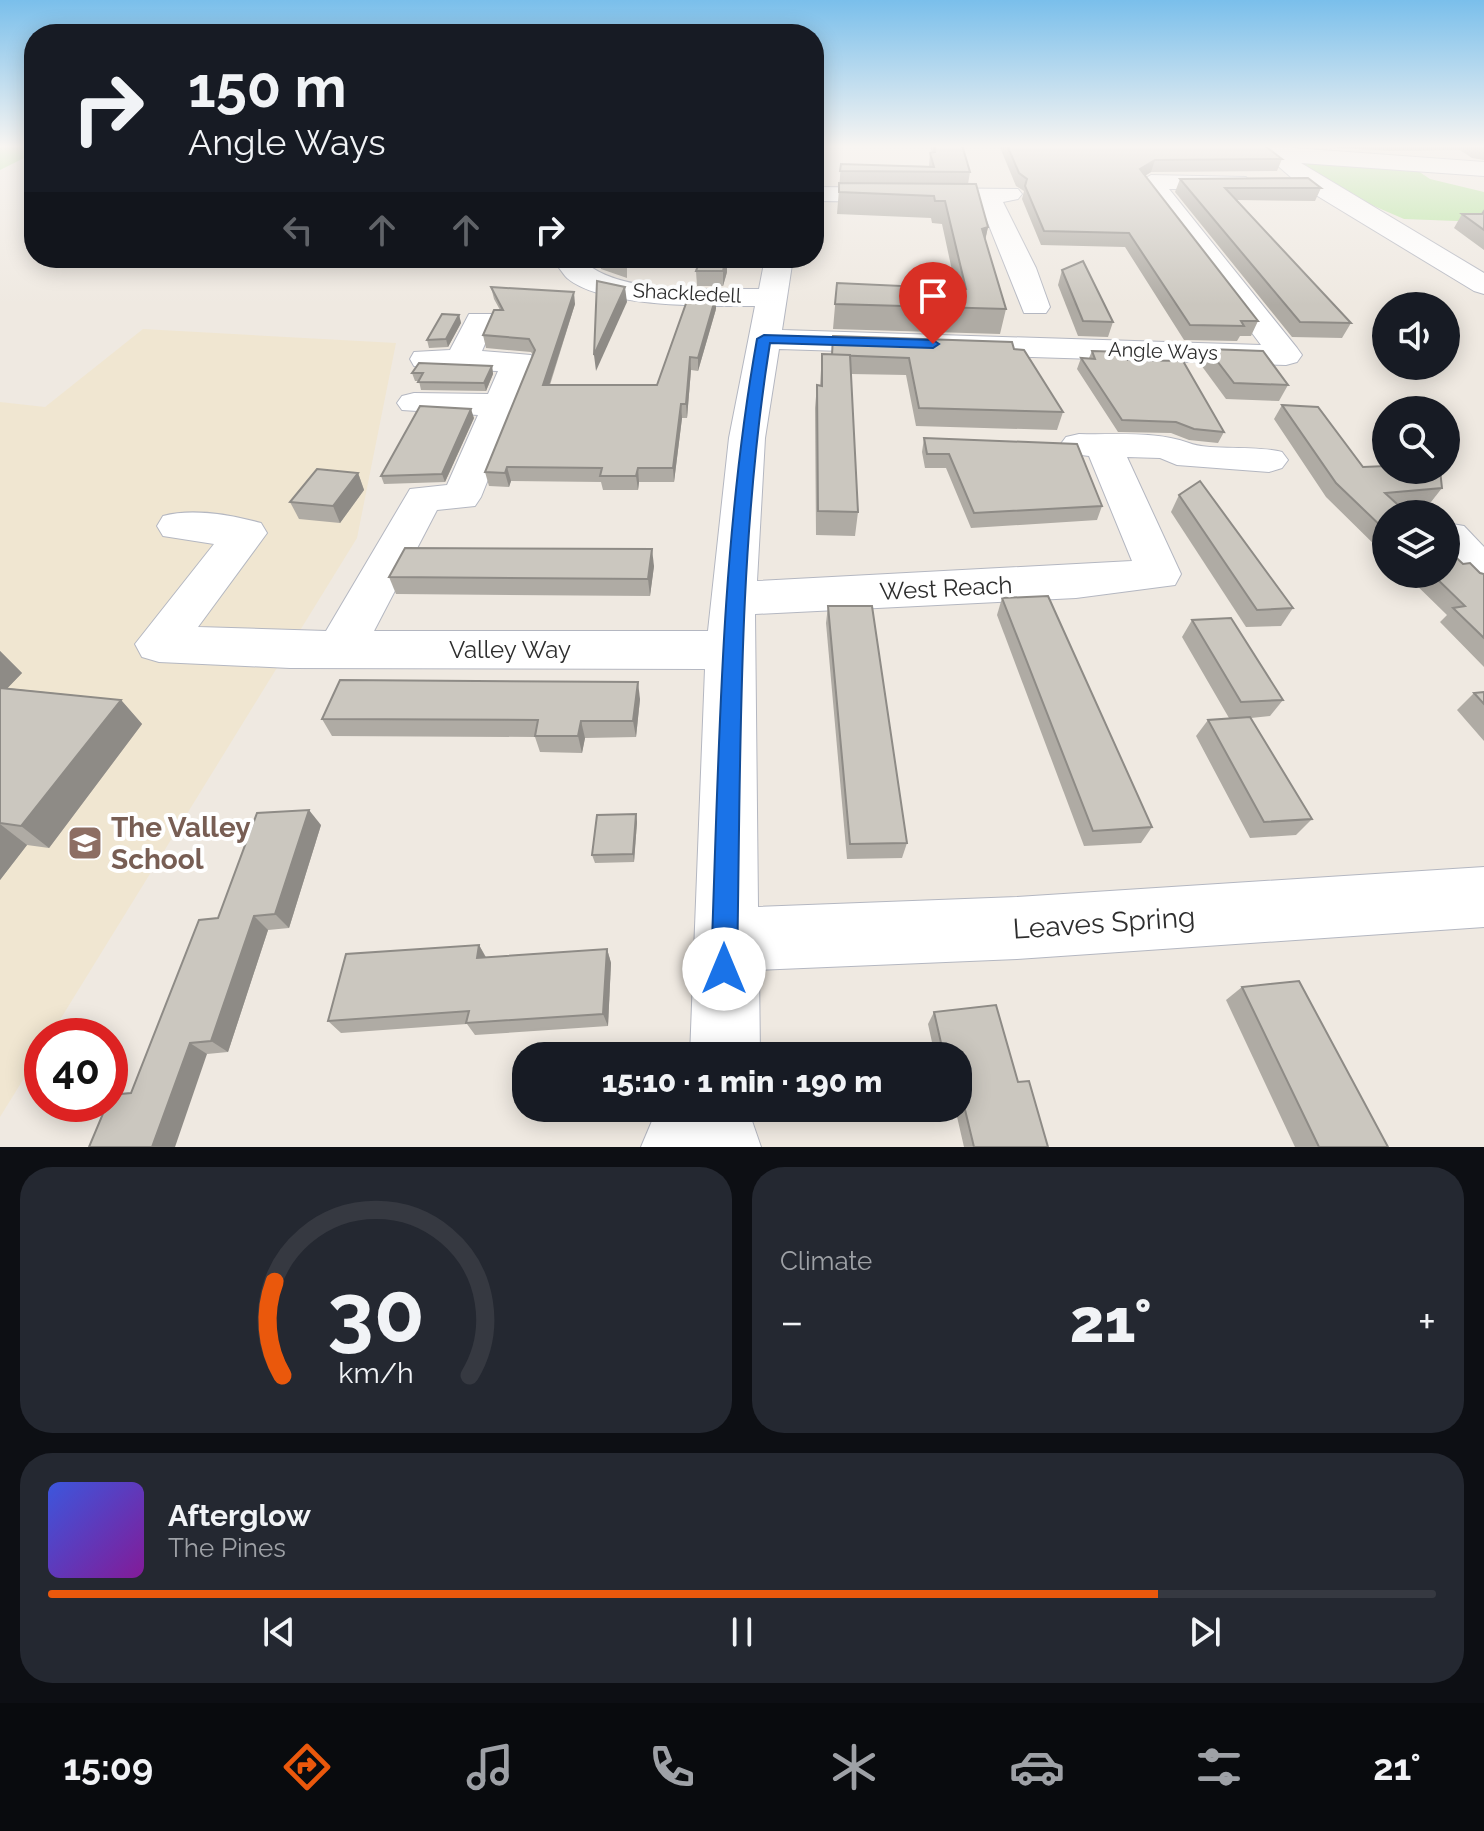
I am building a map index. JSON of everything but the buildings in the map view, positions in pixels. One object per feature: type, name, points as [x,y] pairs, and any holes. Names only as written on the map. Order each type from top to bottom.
[{"type":"street","points":[[1000,199],[1022,268],[1035,325]]},
{"type":"street","points":[[1153,199],[1308,383]]},
{"type":"street","points":[[1338,199],[1484,285]]},
{"type":"street","name":"Shackledell","points":[[573,268],[577,273],[619,289],[771,298]]},
{"type":"street","points":[[725,1042],[730,650],[747,438],[771,298]]},
{"type":"street","name":"Angle Ways","points":[[771,298],[1286,355]]},
{"type":"street","points":[[340,649],[424,498],[461,497],[460,456],[500,405],[519,362],[444,359],[480,320]]},
{"type":"street","points":[[414,403],[500,405]]},
{"type":"street","points":[[1044,444],[1171,447],[1177,454],[1271,462]]},
{"type":"street","name":"West Reach","points":[[734,599],[1076,582],[1159,574],[1103,446]]},
{"type":"street","name":"Valley Way","points":[[178,526],[246,533],[159,644],[290,649],[730,650]]},
{"type":"street","points":[[1466,534],[1484,574]]},
{"type":"street","name":"Leaves Spring","points":[[724,940],[1017,928],[1484,897]]},
{"type":"shaded area","name":"The Valley School","points":[[143,329],[396,343],[357,538],[61,1018],[24,1018],[24,1078],[0,1117],[0,402],[45,407]]},
{"type":"green space","points":[[1357,199],[1484,199],[1484,222],[1404,219]]},
{"type":"place","name":"The Valley School","points":[[85,843]]},
{"type":"route","points":[[724,969],[730,650],[747,438],[764,339],[933,344]]}]
